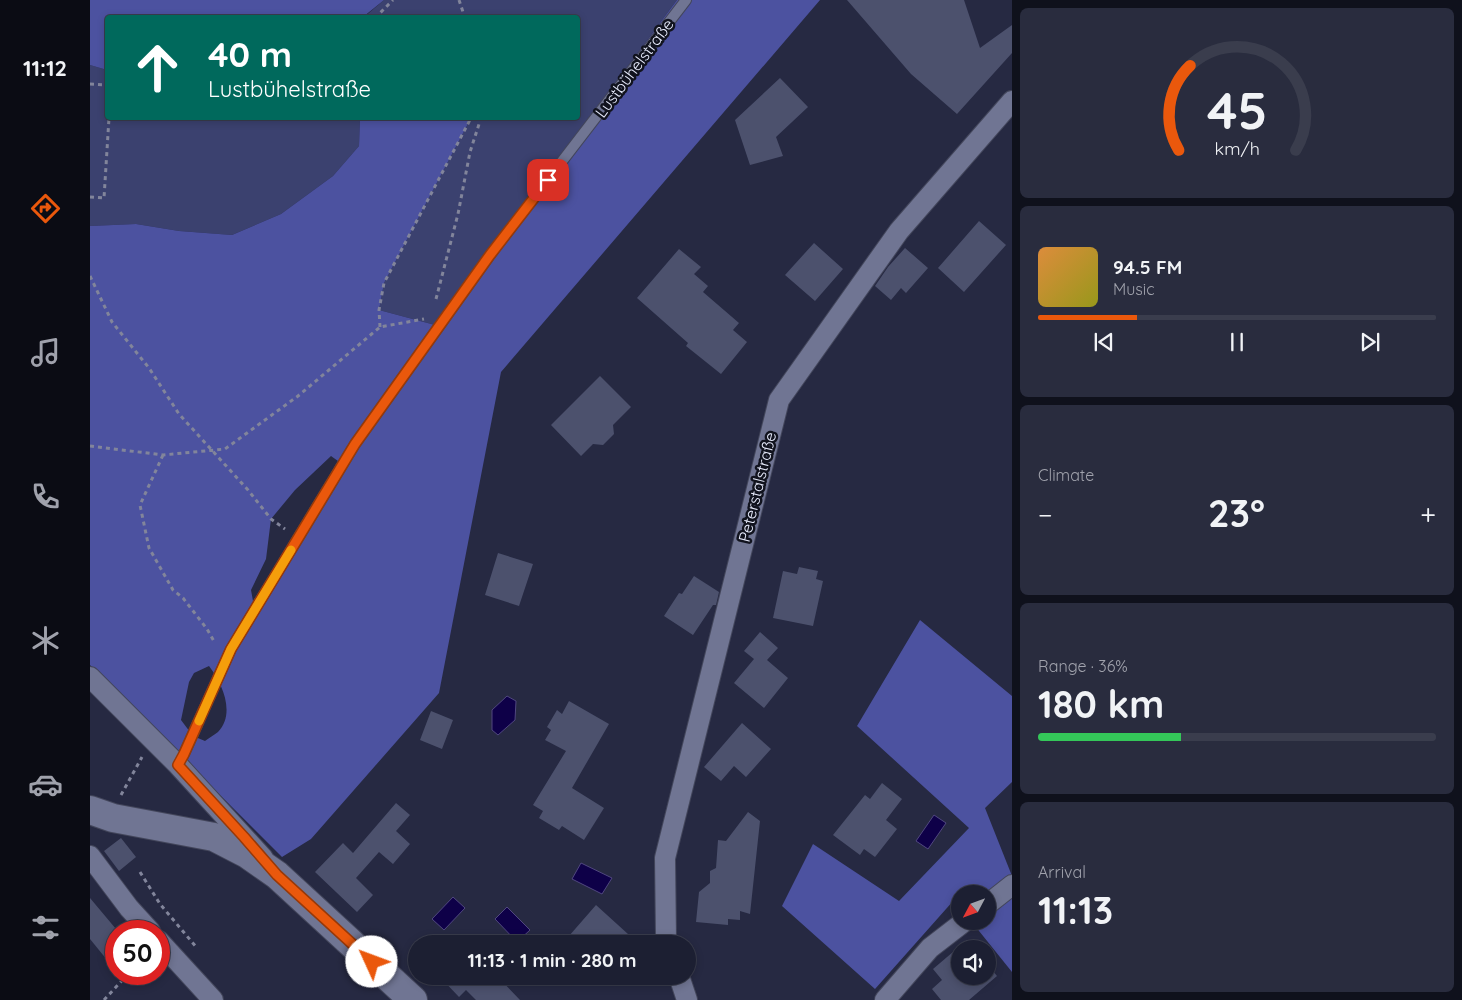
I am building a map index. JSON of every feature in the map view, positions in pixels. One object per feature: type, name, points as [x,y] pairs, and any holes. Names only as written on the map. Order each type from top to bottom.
[{"type":"main road","points":[[90,810],[113,818],[214,837],[247,854],[277,875],[413,1000]]},
{"type":"street","name":"Peterstalstraße","points":[[666,935],[665,858],[779,400],[899,231],[1012,101]]},
{"type":"street","points":[[90,677],[178,765],[277,875]]},
{"type":"street","points":[[90,856],[140,920]]},
{"type":"street","points":[[996,898],[1012,885]]},
{"type":"street","points":[[885,1000],[930,948],[953,930]]},
{"type":"street","points":[[170,953],[213,1000]]},
{"type":"street","points":[[682,985],[687,1000]]},
{"type":"lane","name":"Lustbühelstraße","points":[[178,765],[231,649],[355,444],[490,255],[686,0]]},
{"type":"path","points":[[378,15],[393,0]]},
{"type":"path","points":[[459,0],[464,15]]},
{"type":"path","points":[[90,84],[105,85]]},
{"type":"path","points":[[90,197],[104,198],[109,120]]},
{"type":"path","points":[[380,327],[379,310],[384,283],[470,120]]},
{"type":"path","points":[[435,305],[458,214],[470,152],[480,120]]},
{"type":"path","points":[[90,276],[112,322],[149,368],[179,414],[248,490],[271,519],[298,538]]},
{"type":"path","points":[[90,446],[163,455],[225,449],[298,396],[380,327],[429,318]]},
{"type":"path","points":[[163,455],[140,505],[149,548],[172,590],[182,598],[207,629],[226,661]]},
{"type":"path","points":[[124,789],[152,740]]},
{"type":"path","points":[[140,872],[160,904],[200,951]]},
{"type":"path","points":[[104,1000],[118,985]]},
{"type":"shaded area","points":[[90,0],[384,0],[365,15],[105,15],[105,69],[90,65]]},
{"type":"shaded area","points":[[384,0],[677,0],[435,325],[379,310],[384,283],[470,120],[580,120],[580,15],[366,15]]},
{"type":"shaded area","points":[[677,0],[820,0],[501,372],[439,693],[311,839],[282,857],[90,665],[90,226],[136,224],[179,231],[232,235],[281,214],[333,176],[359,146],[360,120],[470,120],[384,283],[379,310],[435,325],[500,233],[594,112]],"holes":[[[331,456],[338,461],[286,550],[253,601],[251,590],[266,559],[271,519],[295,490]],[[209,666],[225,698],[226,716],[218,732],[205,741],[193,736],[181,720],[189,682],[194,673]]]},
{"type":"shaded area","points":[[90,65],[105,69],[105,120],[360,120],[359,146],[333,176],[281,214],[232,235],[179,231],[136,224],[90,226]]},
{"type":"shaded area","points":[[920,620],[1012,696],[1012,782],[985,808],[1012,876],[1012,972],[996,952],[996,940],[986,940],[978,930],[996,930],[996,885],[951,885],[951,903],[875,989],[782,906],[813,844],[899,901],[969,828],[857,726]]},
{"type":"shaded area","points":[[507,696],[516,701],[515,720],[498,735],[492,730],[492,710]]},
{"type":"shaded area","points":[[934,815],[946,823],[928,849],[916,841]]},
{"type":"shaded area","points":[[581,863],[612,878],[602,894],[572,879]]},
{"type":"shaded area","points":[[453,897],[465,908],[444,930],[432,919]]},
{"type":"shaded area","points":[[507,907],[530,930],[525,935],[510,935],[495,919]]},
{"type":"building","points":[[847,0],[964,0],[980,48],[1012,25],[1012,53],[957,114],[911,74]]},
{"type":"building","points":[[780,78],[808,107],[776,137],[783,156],[750,165],[735,120]]},
{"type":"building","points":[[979,221],[1006,245],[964,292],[938,268]]},
{"type":"building","points":[[814,243],[843,269],[815,301],[785,275]]},
{"type":"building","points":[[905,248],[928,268],[906,293],[901,288],[891,300],[875,286],[888,267]]},
{"type":"building","points":[[679,249],[701,267],[694,274],[708,286],[703,292],[739,323],[733,330],[747,342],[721,374],[686,346],[688,343],[637,298]]},
{"type":"building","points":[[600,376],[631,407],[613,425],[614,434],[603,445],[593,444],[581,456],[551,425]]},
{"type":"building","points":[[498,553],[533,564],[519,606],[485,595]]},
{"type":"building","points":[[799,567],[818,571],[816,579],[823,581],[813,626],[773,618],[783,571],[797,574]]},
{"type":"building","points":[[694,576],[719,592],[716,605],[713,605],[693,635],[664,616],[679,593],[682,594]]},
{"type":"building","points":[[760,632],[778,648],[767,660],[788,678],[764,708],[734,683],[754,659],[744,651]]},
{"type":"building","points":[[569,701],[609,724],[572,788],[604,808],[584,840],[562,826],[559,830],[539,818],[543,811],[533,805],[566,751],[545,740],[551,730],[547,727],[557,710],[562,714]]},
{"type":"building","points":[[431,711],[453,720],[442,749],[420,740]]},
{"type":"building","points":[[742,723],[771,749],[746,777],[734,766],[721,781],[704,767]]},
{"type":"building","points":[[882,783],[902,799],[886,820],[897,829],[875,857],[864,849],[860,855],[833,835],[865,795],[870,799]]},
{"type":"building","points":[[396,803],[410,815],[396,831],[410,844],[393,864],[379,852],[356,878],[373,895],[357,912],[315,872],[343,843],[353,853]]},
{"type":"building","points":[[748,812],[760,821],[750,914],[740,911],[740,920],[728,919],[728,925],[696,922],[699,892],[710,883],[710,871],[716,868],[718,840],[726,841]]},
{"type":"building","points":[[121,838],[136,857],[119,871],[104,851]]},
{"type":"building","points":[[90,898],[108,920],[105,920],[105,957],[90,939]]},
{"type":"building","points":[[596,905],[629,935],[570,935]]},
{"type":"building","points":[[951,954],[951,985],[986,985],[969,1000],[941,1000],[932,989],[942,980],[933,969]]},
{"type":"building","points":[[448,985],[506,985],[520,1000],[476,1000],[466,990],[459,997]]},
{"type":"slow traffic","points":[[199,721],[231,649],[291,550]]},
{"type":"route","points":[[372,962],[277,875],[178,765],[231,649],[355,444],[490,255],[548,180]]}]
